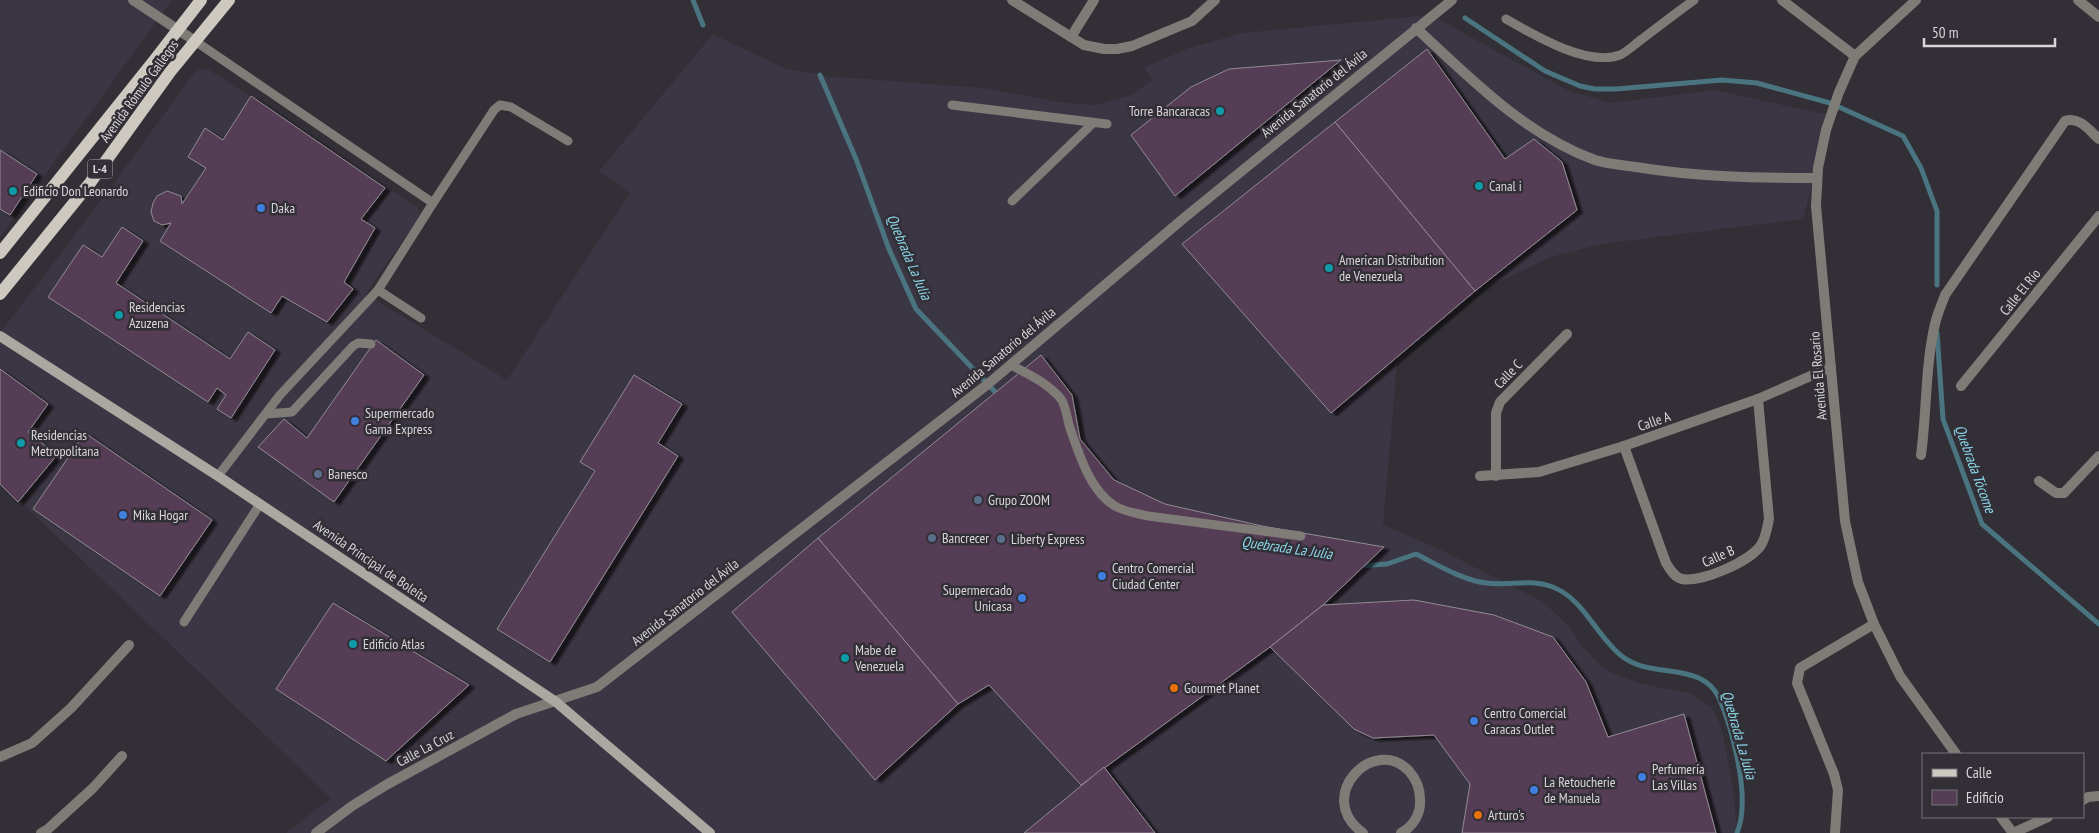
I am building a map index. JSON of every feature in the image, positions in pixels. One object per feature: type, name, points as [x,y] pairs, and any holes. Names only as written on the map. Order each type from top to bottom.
[{"type":"main road","name":"Avenida Rómulo Gallegos","points":[[0,253],[201,0]]},
{"type":"main road","name":"Avenida Rómulo Gallegos","points":[[0,294],[90,184],[170,72],[229,0]]},
{"type":"street","points":[[133,0],[195,41]]},
{"type":"street","points":[[1012,0],[1084,45],[1104,49],[1132,46],[1192,21],[1215,0]]},
{"type":"street","points":[[1071,37],[1094,0]]},
{"type":"street","name":"Avenida Sanatorio del Ávila","points":[[556,702],[597,687],[1011,364],[1184,218],[1452,0]]},
{"type":"street","points":[[1782,0],[1855,56]]},
{"type":"street","name":"Avenida El Rosario","points":[[1916,0],[1855,56],[1839,92],[1826,130],[1817,178],[1816,206],[1845,521],[1858,582],[1874,624],[1900,676],[1955,753]]},
{"type":"street","points":[[2078,0],[2099,17]]},
{"type":"street","points":[[1416,28],[1513,115],[1560,144],[1596,160],[1650,169],[1749,178],[1817,178]]},
{"type":"street","points":[[1921,455],[1926,424],[1926,384],[1929,351],[1935,322],[1946,295],[2065,121],[2071,119],[2078,121],[2099,139]]},
{"type":"street","name":"Calle El Río","points":[[1961,386],[2099,216]]},
{"type":"street","name":"Calle C","points":[[1496,476],[1496,413],[1500,402],[1567,334]]},
{"type":"street","name":"Avenida Principal de Boleíta","points":[[0,336],[218,476],[556,702],[710,833]]},
{"type":"street","name":"Calle A","points":[[1480,476],[1538,472],[1624,446],[1758,399],[1831,367]]},
{"type":"street","name":"Calle B","points":[[1624,446],[1666,563],[1674,575],[1681,578],[1704,578],[1750,556],[1761,546],[1767,532],[1768,519],[1758,399]]},
{"type":"street","points":[[2039,481],[2056,493],[2064,493],[2099,456]]},
{"type":"street","points":[[1835,833],[1838,790],[1834,774],[1797,683],[1798,674],[1800,668],[1874,624]]},
{"type":"street","points":[[0,757],[32,743],[71,708],[129,645]]},
{"type":"street","name":"Calle La Cruz","points":[[316,833],[386,784],[516,714],[556,702]]},
{"type":"street","points":[[41,833],[48,829],[93,788],[122,756]]},
{"type":"street","points":[[1363,833],[1354,826],[1347,815],[1343,802],[1345,788],[1354,773],[1364,765],[1386,761],[1406,768],[1415,778],[1420,790],[1421,807],[1416,819],[1407,830],[1401,833]]},
{"type":"street","points":[[2084,799],[2099,796]]},
{"type":"street","points":[[2002,818],[2013,833],[2046,818]]},
{"type":"lane","points":[[1506,19],[1538,37],[1568,49],[1587,55],[1605,57],[1621,54],[1694,0]]},
{"type":"lane","points":[[195,41],[433,203]]},
{"type":"lane","points":[[218,476],[280,395],[378,290],[494,110],[500,105],[510,107],[568,141]]},
{"type":"lane","points":[[952,105],[1107,124]]},
{"type":"lane","points":[[1012,201],[1093,123]]},
{"type":"lane","points":[[378,290],[420,318]]},
{"type":"lane","points":[[266,414],[292,412],[353,346],[358,343],[371,344]]},
{"type":"lane","points":[[1011,364],[1050,387],[1062,401],[1075,442],[1088,473],[1101,494],[1114,505],[1127,512],[1148,516],[1301,536]]},
{"type":"lane","points":[[184,622],[260,504]]},
{"type":"shaded area","points":[[0,0],[172,0],[0,237]]},
{"type":"shaded area","points":[[1431,15],[1567,90],[1610,103],[1713,90],[1830,115],[1803,219],[1601,244],[1551,257],[1486,288],[1442,322],[1397,364],[1383,525],[1437,548],[1543,602],[1567,624],[1582,646],[1597,662],[1613,674],[1642,684],[1690,693],[1712,708],[1720,724],[1725,744],[1733,789],[1736,833],[286,833],[331,798],[0,482],[0,333],[109,190],[194,73],[201,69],[207,69],[219,76],[417,207],[420,212],[416,221],[366,294],[507,380],[630,193],[599,171],[713,34],[784,68],[826,76],[985,88],[1059,102],[1095,105],[1132,95],[1152,80],[1144,68],[1186,49],[1242,33]]},
{"type":"building","name":"Canal i","points":[[1427,49],[1505,159],[1534,139],[1562,162],[1577,210],[1475,291],[1335,122]]},
{"type":"building","name":"Torre Bancaracas","points":[[1341,60],[1175,196],[1131,135],[1191,87],[1229,69]]},
{"type":"building","name":"Daka","points":[[251,96],[385,188],[361,219],[375,228],[344,282],[353,289],[327,322],[282,296],[271,313],[160,241],[171,223],[162,225],[154,221],[151,212],[157,196],[167,191],[181,196],[182,204],[206,168],[188,157],[205,128],[223,140]]},
{"type":"building","name":"American Distribution de Venezuela","points":[[1335,122],[1475,291],[1331,413],[1182,244]]},
{"type":"building","name":"Edificio Don Leonardo","points":[[0,150],[37,174],[10,215],[0,209]]},
{"type":"building","name":"Residencias Azuzena","points":[[122,227],[143,241],[116,283],[230,359],[248,332],[275,350],[231,418],[217,409],[226,395],[217,388],[208,402],[48,297],[83,245],[102,257]]},
{"type":"building","name":"Supermercado Gama Express","points":[[376,340],[424,375],[334,502],[258,447],[284,419],[307,438]]},
{"type":"building","name":"Centro Comercial Ciudad Center","points":[[1041,355],[1072,395],[1080,439],[1114,480],[1165,504],[1262,526],[1384,547],[1323,605],[1270,647],[1081,785],[989,685],[958,704],[818,538]]},
{"type":"building","name":"Residencias Metropolitana","points":[[0,369],[48,404],[28,432],[57,455],[18,502],[0,484]]},
{"type":"building","points":[[634,375],[682,404],[658,443],[678,456],[550,662],[497,629],[595,471],[580,462]]},
{"type":"building","name":"Mika Hogar","points":[[85,433],[212,520],[160,596],[33,509]]},
{"type":"building","name":"Mabe de Venezuela","points":[[818,538],[958,704],[875,780],[732,612]]},
{"type":"building","name":"Centro Comercial Caracas Outlet","points":[[1414,600],[1494,615],[1553,637],[1586,682],[1608,737],[1684,714],[1716,833],[1462,833],[1470,784],[1434,735],[1373,738],[1354,729],[1270,647],[1323,605]]},
{"type":"building","name":"Edificio Atlas","points":[[333,603],[469,685],[386,761],[276,689]]},
{"type":"building","points":[[1104,767],[1155,833],[1024,833]]},
{"type":"waterway","name":"Quebrada Tócome","points":[[693,0],[703,25]]},
{"type":"waterway","points":[[1465,18],[1545,71],[1580,86],[1595,89],[1616,89],[1722,80],[1757,83],[1830,103],[1903,136],[1921,168],[1937,211],[1937,285]]},
{"type":"waterway","name":"Quebrada La Julia","points":[[820,75],[856,159],[889,249],[916,309],[1000,397]]},
{"type":"waterway","name":"Quebrada Tócome","points":[[1937,333],[1943,419],[1982,524],[2099,624]]},
{"type":"waterway","name":"Quebrada La Julia","points":[[1358,566],[1387,564],[1416,554],[1468,579],[1494,584],[1534,583],[1550,586],[1562,591],[1572,599],[1605,639],[1623,657],[1641,666],[1680,672],[1705,681],[1718,696],[1723,707],[1736,750],[1742,795],[1742,810],[1737,833]]},
{"type":"place","name":"Torre Bancaracas","points":[[1220,111]]},
{"type":"place","name":"Canal i","points":[[1479,186]]},
{"type":"place","name":"Edificio Don Leonardo","points":[[13,191]]},
{"type":"place","name":"Daka","points":[[261,208]]},
{"type":"place","name":"American Distribution de Venezuela","points":[[1329,268]]},
{"type":"place","name":"Residencias Azuzena","points":[[119,315]]},
{"type":"place","name":"Supermercado Gama Express","points":[[355,421]]},
{"type":"place","name":"Residencias Metropolitana","points":[[21,443]]},
{"type":"place","name":"Banesco","points":[[318,474]]},
{"type":"place","name":"Grupo ZOOM","points":[[978,500]]},
{"type":"place","name":"Mika Hogar","points":[[123,515]]},
{"type":"place","name":"Bancrecer","points":[[932,538]]},
{"type":"place","name":"Liberty Express","points":[[1001,539]]},
{"type":"place","name":"Centro Comercial Ciudad Center","points":[[1102,576]]},
{"type":"place","name":"Supermercado Unicasa","points":[[1022,598]]},
{"type":"place","name":"Edificio Atlas","points":[[353,644]]},
{"type":"place","name":"Mabe de Venezuela","points":[[845,658]]},
{"type":"place","name":"Gourmet Planet","points":[[1174,688]]},
{"type":"place","name":"Centro Comercial Caracas Outlet","points":[[1474,721]]},
{"type":"place","name":"Perfumería Las Villas","points":[[1642,777]]},
{"type":"place","name":"La Retoucherie de Manuela","points":[[1534,790]]},
{"type":"place","name":"Arturo's","points":[[1478,815]]}]
